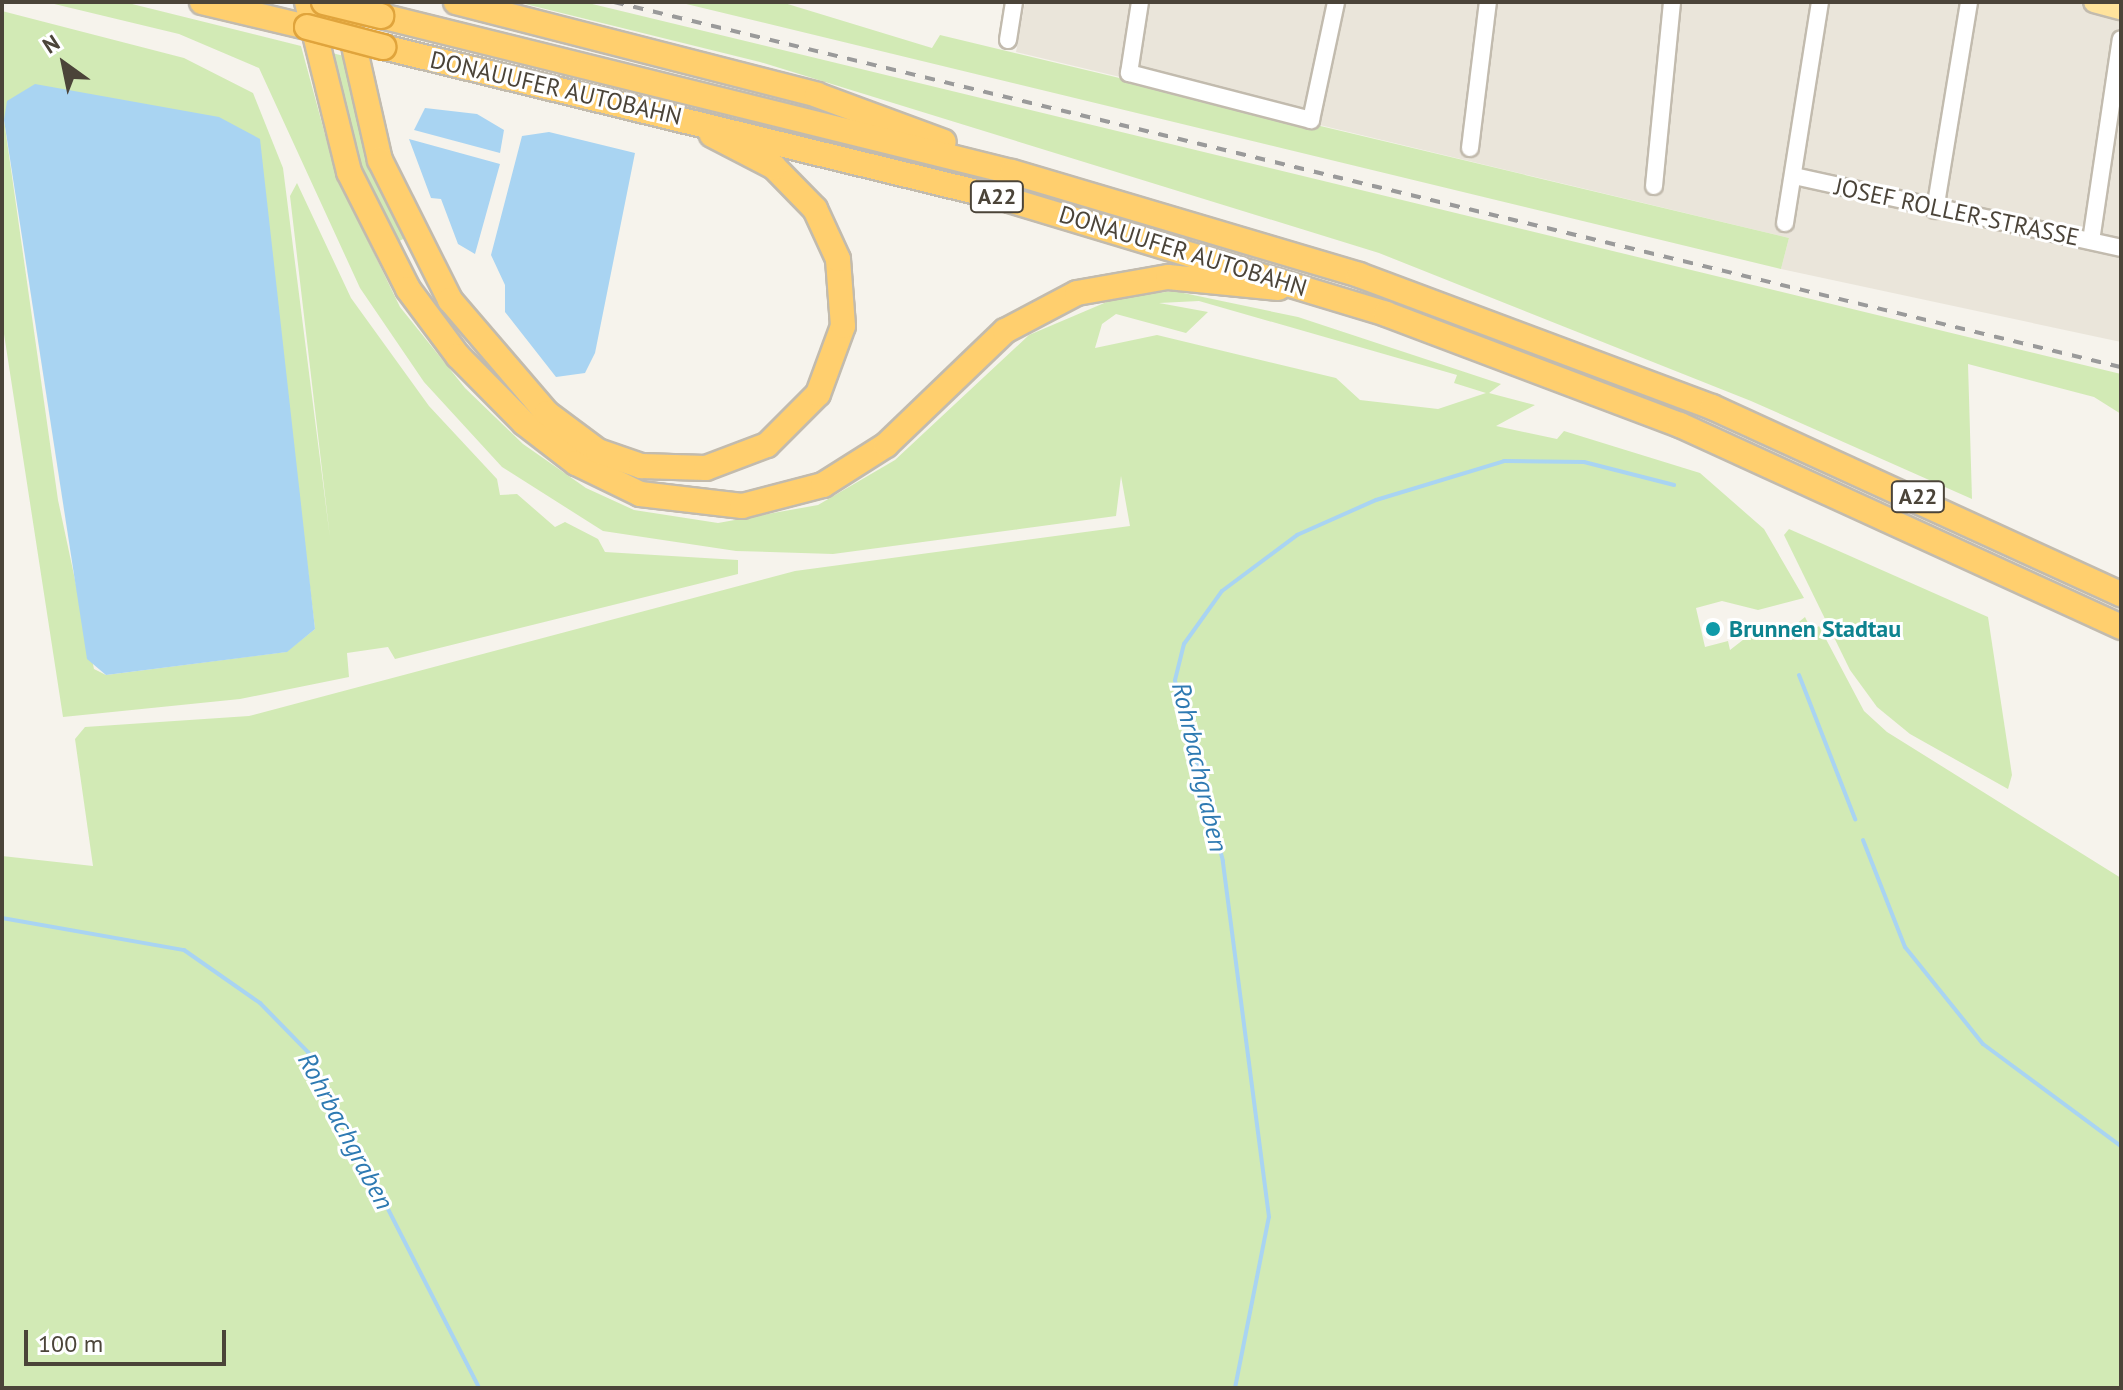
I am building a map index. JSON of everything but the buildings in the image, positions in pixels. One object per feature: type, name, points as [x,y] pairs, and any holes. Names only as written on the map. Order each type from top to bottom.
[{"type":"highway","name":"DONAUUFER AUTOBAHN","points":[[202,2],[1009,200],[1312,290],[1680,425],[2121,627]]},
{"type":"highway","points":[[307,2],[349,172],[408,289],[458,356],[524,423],[585,468],[640,494],[689,505],[742,506],[823,485],[886,445],[1005,331],[1096,287],[1168,277],[1312,290]]},
{"type":"highway","name":"DONAUUFER AUTOBAHN","points":[[324,2],[1012,172],[1359,275],[1712,407],[2121,594]]},
{"type":"highway","points":[[344,2],[387,179],[465,322],[533,400],[588,445],[626,463],[673,471],[738,460],[794,423],[829,374],[844,301],[835,249],[804,194],[761,159],[677,117]]},
{"type":"highway","points":[[456,2],[829,99],[1012,172]]},
{"type":"main road","points":[[2094,2],[2121,9]]},
{"type":"street","points":[[1008,40],[1014,2]]},
{"type":"street","points":[[1140,2],[1129,73],[1311,120],[1317,113],[1336,2]]},
{"type":"street","points":[[1470,148],[1488,2]]},
{"type":"street","points":[[1654,186],[1672,2]]},
{"type":"street","points":[[1785,223],[1820,2]]},
{"type":"street","points":[[1935,210],[1969,2]]},
{"type":"street","points":[[2091,241],[2121,39]]},
{"type":"street","name":"JOSEF ROLLER-STRASSE","points":[[1794,176],[1935,210],[2121,248]]},
{"type":"shaded area","points":[[1025,2],[2121,2],[2121,342],[1781,269],[1789,238],[1016,52]]},
{"type":"green space","points":[[46,2],[124,2],[301,46],[336,175],[400,307],[465,388],[523,444],[586,488],[634,510],[718,523],[818,505],[895,460],[1029,335],[1116,298],[1174,291],[1298,317],[1501,384],[1489,393],[1535,405],[1496,426],[1557,439],[1564,431],[1700,473],[1764,529],[1804,598],[1758,610],[1722,601],[1696,608],[1705,647],[1728,641],[1730,650],[1766,622],[1789,630],[1805,617],[1812,631],[1819,626],[1864,711],[1887,732],[2121,878],[2121,1388],[2,1388],[2,856],[93,866],[75,739],[85,727],[249,716],[795,571],[1130,526],[1121,476],[1116,516],[833,554],[736,551],[603,531],[502,467],[424,382],[360,288],[259,68],[179,34]],"holes":[[[1199,301],[1457,375],[1454,383],[1486,393],[1438,409],[1360,400],[1336,378],[1157,335],[1095,348],[1102,324],[1116,314],[1186,333],[1208,312],[1159,303]]]},
{"type":"green space","points":[[517,2],[584,2],[2121,374],[2121,414],[2094,397],[1968,364],[1972,499],[1751,401],[1379,253],[760,62]]},
{"type":"green space","points":[[678,2],[781,2],[932,48],[940,35],[1789,238],[1781,269]]},
{"type":"green space","points":[[2,11],[184,58],[253,93],[283,168],[330,538],[290,196],[297,183],[351,298],[429,406],[497,479],[500,495],[517,494],[555,527],[565,522],[598,539],[605,552],[738,560],[738,574],[395,659],[388,647],[347,653],[349,677],[240,699],[63,717],[2,321]],"holes":[[[41,86],[290,423],[315,629],[286,652],[106,675],[94,669],[58,500],[4,120],[28,90]]]},
{"type":"green space","points":[[328,52],[344,56],[373,166],[405,238],[392,245],[352,145]]},
{"type":"green space","points":[[1789,529],[1988,617],[2012,775],[2008,789],[1910,734],[1877,707],[1850,670],[1784,535]]},
{"type":"water","points":[[35,84],[219,117],[260,139],[315,629],[287,652],[106,675],[87,659],[4,120],[7,101]]},
{"type":"water","points":[[425,108],[477,114],[504,130],[500,153],[414,130]]},
{"type":"water","points":[[549,132],[635,153],[595,353],[585,373],[556,377],[505,312],[505,285],[491,255],[522,136]]},
{"type":"water","points":[[409,139],[500,164],[475,254],[458,244],[441,199],[431,198]]},
{"type":"waterway","name":"Rohrbachgraben","points":[[1235,1388],[1269,1217],[1223,861],[1175,680],[1184,644],[1222,591],[1297,535],[1376,500],[1504,461],[1584,462],[1674,485]]},
{"type":"waterway","name":"Rohrbachgraben","points":[[1799,675],[1855,819]]},
{"type":"waterway","name":"Rohrbachgraben","points":[[1863,840],[1905,947],[1983,1044],[2121,1146]]},
{"type":"waterway","name":"Rohrbachgraben","points":[[2,918],[184,950],[260,1003],[308,1052],[479,1388]]},
{"type":"railway","points":[[614,2],[2121,367]]},
{"type":"place","name":"Brunnen Stadtau","points":[[1713,629]]}]
